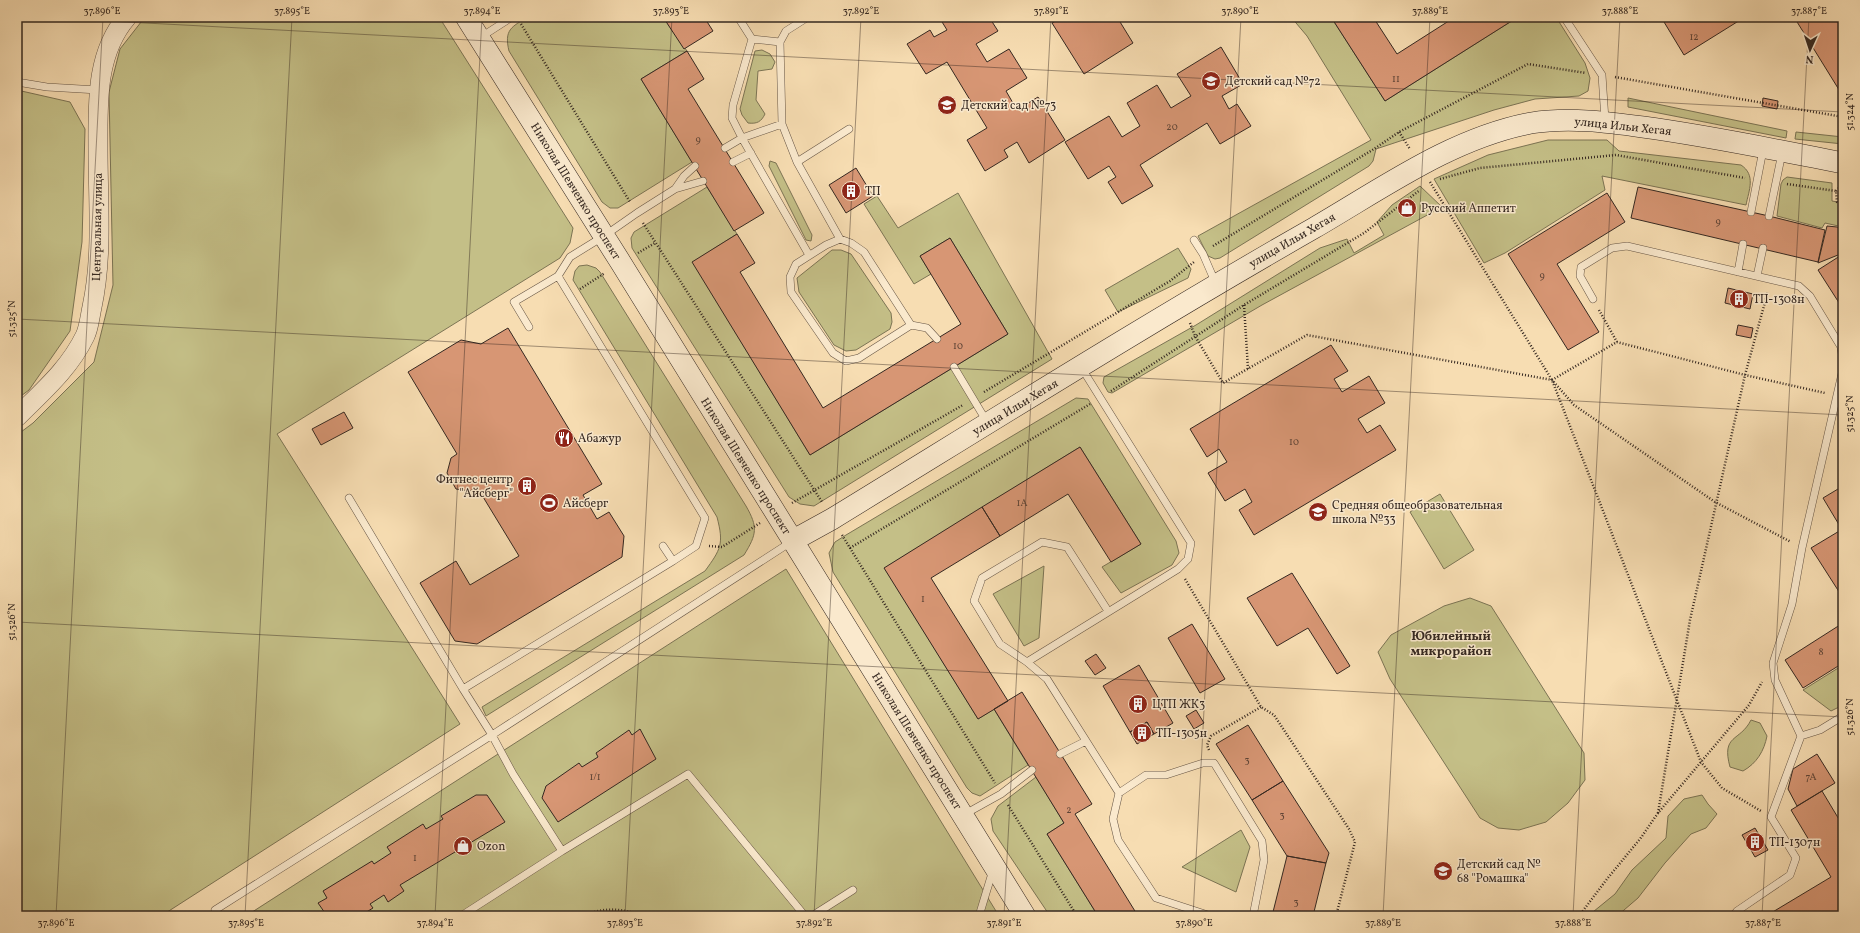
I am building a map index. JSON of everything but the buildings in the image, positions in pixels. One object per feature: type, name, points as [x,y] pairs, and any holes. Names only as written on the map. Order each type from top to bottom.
[{"type":"main road","name":"Николая Шевченко проспект","points":[[466,17],[604,236],[1025,916]]},
{"type":"main road","name":"улица Ильи Хегая","points":[[792,541],[832,519],[1183,306],[1216,284],[1425,174],[1463,145],[1493,134],[1531,124],[1568,120],[1606,122],[1694,134],[1843,163]]},
{"type":"street","name":"Центральная улица","points":[[17,417],[61,374],[86,335],[96,287],[98,237],[98,90],[105,58],[119,26],[127,17]]},
{"type":"lane","points":[[480,38],[512,17]]},
{"type":"lane","points":[[738,17],[752,39],[733,105],[732,118],[809,255]]},
{"type":"lane","points":[[808,17],[786,31],[780,42],[782,124],[797,162],[840,239],[851,243],[864,252],[911,325]]},
{"type":"lane","points":[[1564,17],[1602,75],[1606,122]]},
{"type":"lane","points":[[752,39],[780,42]]},
{"type":"lane","points":[[17,82],[47,87],[98,90]]},
{"type":"lane","points":[[725,148],[742,138],[782,124]]},
{"type":"lane","points":[[797,162],[849,129]]},
{"type":"lane","points":[[1751,212],[1758,180],[1773,149]]},
{"type":"lane","points":[[1770,216],[1776,183],[1773,149]]},
{"type":"lane","points":[[733,162],[751,153]]},
{"type":"lane","points":[[675,189],[684,176],[695,166]]},
{"type":"lane","points":[[530,327],[514,302],[558,276],[570,257],[637,213],[675,189],[703,180]]},
{"type":"lane","points":[[840,239],[809,255],[796,264],[790,276],[791,292],[833,353],[846,361],[859,358],[911,325],[927,328],[937,339]]},
{"type":"lane","points":[[1194,240],[1204,254],[1216,284]]},
{"type":"lane","points":[[1738,272],[1744,244]]},
{"type":"lane","points":[[1593,299],[1580,276],[1582,267],[1612,248],[1627,246],[1799,286],[1810,296],[1841,347],[1843,361]]},
{"type":"lane","points":[[1757,276],[1763,248]]},
{"type":"lane","points":[[464,689],[696,546],[704,518],[558,276]]},
{"type":"lane","points":[[954,367],[988,424]]},
{"type":"lane","points":[[1027,662],[1178,569],[1188,559],[1191,543],[1081,367]]},
{"type":"lane","points":[[1733,916],[1790,875],[1796,858],[1771,817],[1801,736],[1775,680],[1773,663],[1792,604],[1802,548],[1843,369]]},
{"type":"lane","points":[[349,498],[492,735],[513,774],[562,851]]},
{"type":"lane","points":[[215,910],[492,735],[792,541]]},
{"type":"lane","points":[[1108,611],[1067,547],[1042,542],[982,578],[974,601],[1000,644],[1027,662],[1047,679],[1120,793]]},
{"type":"lane","points":[[663,546],[672,561]]},
{"type":"lane","points":[[1801,736],[1820,730],[1843,716]]},
{"type":"lane","points":[[1060,754],[1086,741]]},
{"type":"lane","points":[[1211,916],[1156,898],[1118,840],[1113,820],[1120,793],[1146,775],[1166,775],[1203,763],[1214,763],[1262,842],[1264,860],[1253,916]]},
{"type":"lane","points":[[963,815],[1001,794],[1032,770]]},
{"type":"lane","points":[[461,916],[562,851],[688,774],[805,916]]},
{"type":"lane","points":[[979,916],[994,866]]},
{"type":"lane","points":[[812,916],[852,890]]},
{"type":"path","points":[[520,24],[637,213],[816,491],[1077,916]]},
{"type":"path","points":[[1400,132],[1552,380],[1574,405],[1715,502],[1802,548]]},
{"type":"path","points":[[850,548],[1099,398],[1244,304],[1364,233],[1425,174],[1616,155],[1758,180]]},
{"type":"path","points":[[1776,183],[1836,191]]},
{"type":"path","points":[[1842,219],[1843,208],[1836,202],[1836,191],[1843,184]]},
{"type":"path","points":[[1658,813],[1690,620],[1715,502],[1745,375],[1771,280]]},
{"type":"path","points":[[1170,281],[1183,306],[1195,336],[1223,383],[1307,335],[1552,380],[1617,342],[1745,375],[1838,395]]},
{"type":"path","points":[[1593,299],[1617,342]]},
{"type":"path","points":[[1244,304],[1248,369]]},
{"type":"path","points":[[1552,380],[1701,762],[1722,788],[1771,817]]},
{"type":"path","points":[[1178,569],[1260,707],[1274,715],[1349,829],[1355,842],[1336,916]]},
{"type":"path","points":[[1579,916],[1606,879],[1640,839],[1658,813],[1750,705],[1773,663]]},
{"type":"path","points":[[1214,763],[1207,745],[1211,736],[1260,707]]},
{"type":"path","points":[[583,916],[604,909],[627,910],[643,916]]},
{"type":"shaded area","points":[[145,17],[439,17],[573,228],[570,243],[560,258],[277,434],[460,724],[161,916],[17,916],[17,435],[33,423],[94,362],[113,285],[109,92],[120,49]]},
{"type":"shaded area","points":[[528,17],[663,17],[687,51],[641,79],[692,162],[618,208],[610,208],[602,202],[509,51],[507,38],[510,30]]},
{"type":"shaded area","points":[[1291,17],[1331,17],[1385,101],[1518,17],[1556,17],[1585,63],[1590,78],[1588,91],[1579,96],[1535,99],[1494,110],[1376,149],[1373,161],[1369,166],[1220,258],[1215,259],[1208,256],[1198,236],[1371,140],[1307,36]]},
{"type":"shaded area","points":[[762,50],[770,54],[775,62],[772,69],[758,71],[756,100],[765,114],[758,122],[748,123],[742,115],[740,109],[755,51]]},
{"type":"shaded area","points":[[17,90],[70,102],[85,129],[82,242],[70,331],[29,390],[17,399]]},
{"type":"shaded area","points":[[1628,98],[1787,131],[1786,138],[1628,107]]},
{"type":"shaded area","points":[[1796,132],[1843,137],[1843,144],[1795,139]]},
{"type":"shaded area","points":[[1548,140],[1607,140],[1619,151],[1741,165],[1749,173],[1750,178],[1750,188],[1746,205],[1602,176],[1605,190],[1505,253],[1484,263],[1434,179],[1488,155]]},
{"type":"shaded area","points":[[770,161],[776,163],[812,235],[811,241],[806,240],[769,166]]},
{"type":"shaded area","points":[[1787,177],[1832,183],[1832,201],[1843,203],[1843,227],[1825,223],[1822,228],[1777,216],[1781,184]]},
{"type":"shaded area","points":[[1420,186],[1442,207],[1262,305],[1112,393],[1108,392],[1103,383],[1104,377],[1196,325],[1320,248],[1347,239],[1354,253],[1384,235],[1377,222],[1392,205]]},
{"type":"shaded area","points":[[707,187],[737,234],[693,262],[810,455],[1008,334],[950,238],[920,256],[931,274],[914,284],[864,204],[877,196],[898,228],[958,193],[1052,359],[814,506],[800,504],[789,497],[632,248],[631,238],[634,232]]},
{"type":"shaded area","points":[[1178,248],[1191,269],[1188,278],[1118,312],[1105,290]]},
{"type":"shaded area","points":[[832,250],[841,250],[851,254],[891,313],[892,322],[890,329],[856,350],[846,351],[834,345],[799,292],[797,278]]},
{"type":"shaded area","points":[[587,265],[596,268],[600,272],[746,506],[753,520],[754,536],[744,555],[486,716],[482,707],[705,571],[715,557],[720,546],[720,534],[717,517],[573,280],[575,271],[579,266]]},
{"type":"shaded area","points":[[1076,398],[1088,399],[1176,541],[1179,553],[1172,565],[1121,593],[1102,567],[1141,544],[1080,447],[885,568],[978,719],[994,709],[1028,765],[980,796],[972,793],[967,788],[833,572],[829,553],[835,542],[846,535]]},
{"type":"shaded area","points":[[1440,494],[1474,550],[1444,569],[1410,512]]},
{"type":"shaded area","points":[[1044,566],[1039,638],[1024,646],[993,594]]},
{"type":"shaded area","points":[[786,569],[999,916],[246,916]]},
{"type":"shaded area","points":[[1470,598],[1491,606],[1584,753],[1585,780],[1568,803],[1546,822],[1519,830],[1498,828],[1480,818],[1390,679],[1378,652],[1391,635],[1444,606]]},
{"type":"shaded area","points":[[1843,665],[1843,705],[1831,711],[1803,690]]},
{"type":"shaded area","points":[[1751,720],[1760,723],[1767,736],[1764,747],[1759,756],[1748,768],[1743,771],[1730,767],[1728,749],[1733,739],[1747,727]]},
{"type":"shaded area","points":[[1036,777],[1064,823],[1047,834],[1098,916],[1050,916],[993,831],[991,819],[998,806]]},
{"type":"shaded area","points":[[1702,795],[1717,814],[1706,828],[1691,834],[1665,863],[1638,898],[1617,916],[1588,916],[1615,894],[1632,870],[1666,838],[1668,816],[1684,799]]},
{"type":"shaded area","points":[[1241,830],[1250,847],[1236,892],[1182,867]]},
{"type":"place","name":"Детский сад №72","points":[[1211,81]]},
{"type":"place","name":"Детский сад №73","points":[[947,105]]},
{"type":"place","name":"ТП","points":[[851,191]]},
{"type":"place","name":"Русский Аппетит","points":[[1407,208]]},
{"type":"place","name":"ТП-1308н","points":[[1739,299]]},
{"type":"place","name":"Абажур","points":[[564,438]]},
{"type":"place","name":"Фитнес центр \"Айсберг\"","points":[[527,486]]},
{"type":"place","name":"Айсберг","points":[[549,503]]},
{"type":"place","name":"Средняя общеобразовательная школа №33","points":[[1318,512]]},
{"type":"place","name":"ЦТП ЖК3","points":[[1138,704]]},
{"type":"place","name":"ТП-1305н","points":[[1142,733]]},
{"type":"place","name":"ТП-1307н","points":[[1755,842]]},
{"type":"place","name":"Ozon","points":[[463,846]]},
{"type":"place","name":"Детский сад № 68 \"Ромашка\"","points":[[1443,871]]},
{"type":"district","name":"Юбилейный микрорайон","points":[[1451,642]]}]
